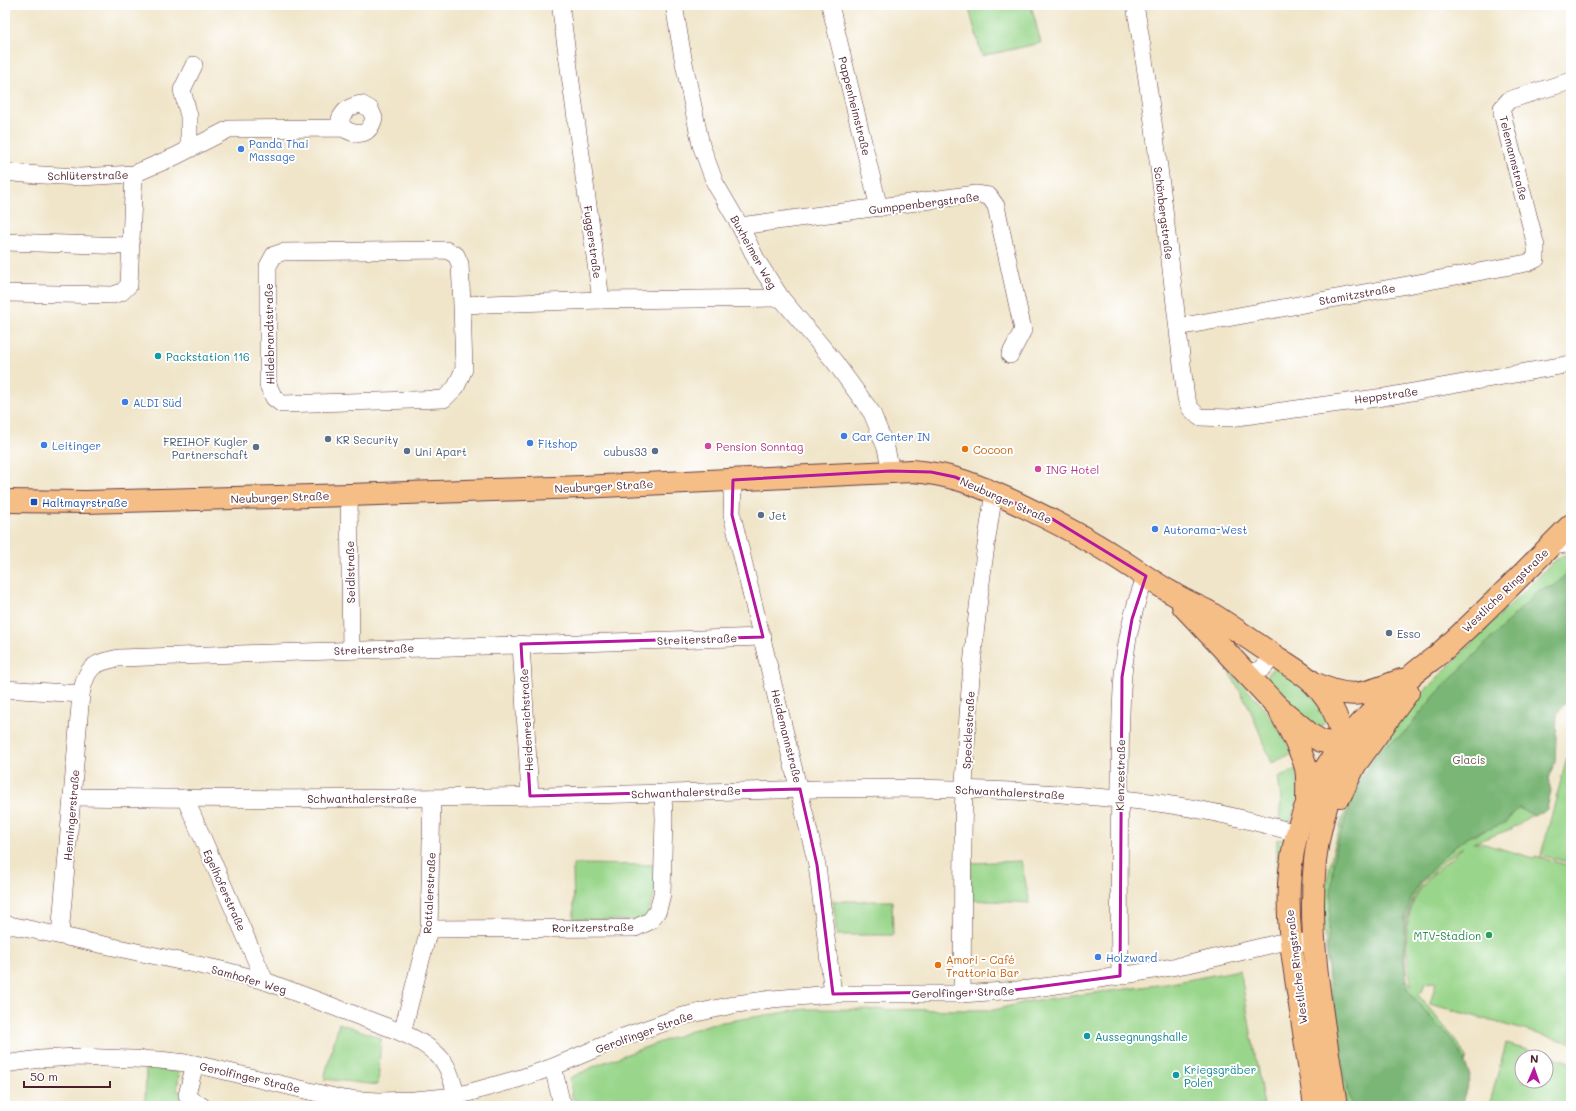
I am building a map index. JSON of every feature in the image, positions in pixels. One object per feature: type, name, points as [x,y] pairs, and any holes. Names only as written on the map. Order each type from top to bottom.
[{"type":"main road","name":"Neuburger Straße","points":[[5,501],[92,501],[349,495],[733,480],[891,471],[931,472],[955,477],[1054,520],[1115,556],[1172,593],[1207,612],[1314,683],[1328,690],[1346,694],[1359,694],[1409,677]]},
{"type":"main road","name":"Westliche Ringstraße","points":[[1315,1106],[1291,942],[1288,910],[1291,861],[1296,833],[1307,802],[1322,774],[1342,743],[1365,718],[1409,677],[1438,654],[1571,525]]},
{"type":"main road","name":"Neuburger Straße","points":[[1172,593],[1278,707],[1311,735],[1321,741],[1342,743],[1367,738],[1379,731]]},
{"type":"main road","name":"Westliche Ringstraße","points":[[1317,847],[1356,765],[1379,731],[1438,654]]},
{"type":"main road","name":"Neuburger Straße","points":[[1314,683],[1325,696],[1333,710],[1341,732],[1342,743]]},
{"type":"main road","name":"Neuburger Straße","points":[[1278,707],[1302,758],[1307,783],[1307,802]]},
{"type":"main road","name":"Westliche Ringstraße","points":[[1336,1106],[1317,982],[1314,942],[1314,882],[1317,847],[1325,808],[1342,752],[1342,743]]},
{"type":"street","name":"Fuggerstraße","points":[[563,5],[561,10],[600,300]]},
{"type":"street","name":"Buxheimer Weg","points":[[674,5],[701,145],[716,183],[740,226],[757,261],[781,298],[834,361],[872,413],[886,448],[891,471]]},
{"type":"street","name":"Pappenheimstraße","points":[[830,5],[879,208]]},
{"type":"street","name":"Schönbergstraße","points":[[1135,5],[1144,56],[1165,214],[1186,398],[1190,408],[1199,417]]},
{"type":"street","points":[[189,149],[189,116],[182,90],[194,65]]},
{"type":"street","name":"Telemannstraße","points":[[1536,259],[1536,246],[1502,108],[1509,100],[1571,81]]},
{"type":"street","name":"Schlüterstraße","points":[[5,172],[80,177],[134,174],[159,164],[229,128],[343,128]]},
{"type":"street","points":[[5,293],[113,295],[122,292],[128,285],[134,174]]},
{"type":"street","name":"Gumppenbergstraße","points":[[740,226],[976,194],[989,196],[996,206],[1023,330],[1010,355]]},
{"type":"street","points":[[5,242],[130,246]]},
{"type":"street","name":"Hildebrandtstraße","points":[[446,250],[456,255],[460,264],[462,305],[464,369],[456,387],[444,399],[282,404],[274,398],[268,386],[268,266],[274,255],[283,252],[446,250]]},
{"type":"street","name":"Stamitzstraße","points":[[1178,327],[1527,263],[1536,259]]},
{"type":"street","points":[[462,305],[600,300],[781,298]]},
{"type":"street","name":"Heppstraße","points":[[1199,417],[1230,418],[1384,397],[1571,364]]},
{"type":"street","name":"Heidemannstraße","points":[[733,480],[732,515],[800,789],[817,865],[833,994]]},
{"type":"street","name":"Specklestraße","points":[[962,994],[964,788],[972,660],[985,544],[994,493]]},
{"type":"street","name":"Seidlstraße","points":[[349,495],[351,650]]},
{"type":"street","points":[[1549,547],[1571,543]]},
{"type":"street","name":"Klenzestraße","points":[[1120,976],[1122,677],[1125,648],[1132,619],[1146,576]]},
{"type":"street","name":"Streiterstraße","points":[[81,694],[84,678],[91,668],[102,661],[119,658],[763,637]]},
{"type":"street","name":"Heidenreichstraße","points":[[521,644],[530,796]]},
{"type":"street","points":[[1246,671],[1257,671],[1264,667],[1269,660],[1267,651]]},
{"type":"street","points":[[5,689],[81,694]]},
{"type":"street","name":"Henningerstraße","points":[[60,936],[81,694]]},
{"type":"street","name":"Schwanthalerstraße","points":[[72,797],[432,798],[663,794],[800,789],[964,788],[1120,799],[1187,807],[1296,833]]},
{"type":"street","name":"Roritzerstraße","points":[[429,928],[635,928],[650,921],[658,910],[662,894],[664,819],[663,794]]},
{"type":"street","name":"Egelhoferstraße","points":[[185,798],[265,981]]},
{"type":"street","name":"Rottalerstraße","points":[[402,1033],[429,928],[432,798]]},
{"type":"street","name":"Samhofer Weg","points":[[5,924],[265,981],[402,1033],[432,1050],[445,1064],[458,1096]]},
{"type":"street","name":"Gerolfinger Straße","points":[[5,1064],[40,1058],[77,1057],[159,1060],[195,1064],[343,1099],[379,1101],[414,1100],[458,1096],[521,1078],[552,1067],[623,1037],[682,1016],[737,1004],[772,999],[833,994],[962,994],[1029,989],[1120,976],[1189,964],[1278,943],[1314,942]]},
{"type":"street","points":[[195,1064],[187,1095],[190,1100],[202,1106]]},
{"type":"street","points":[[552,1067],[561,1101],[565,1106]]},
{"type":"highlighted area","points":[[891,471],[931,472],[955,477],[1054,520],[1146,576],[1132,619],[1122,677],[1120,976],[1006,991],[833,994],[817,865],[800,789],[530,796],[521,644],[763,637],[732,515],[733,480]]},
{"type":"green space","points":[[968,5],[1031,5],[1041,43],[982,56]]},
{"type":"green space","name":"Glacis","points":[[1561,556],[1571,557],[1571,681],[1553,722],[1545,806],[1511,829],[1473,843],[1481,843],[1534,858],[1535,856],[1571,866],[1571,1043],[1430,1004],[1436,982],[1425,983],[1422,992],[1418,995],[1457,1042],[1467,1058],[1449,1106],[1346,1106],[1330,1007],[1324,921],[1326,886],[1333,851],[1343,817],[1359,779],[1383,740],[1411,704],[1550,565]],"holes":[[[1463,847],[1425,883],[1417,894],[1412,906],[1408,920],[1407,933],[1408,961],[1412,987],[1407,979],[1405,957],[1407,919],[1414,897],[1423,882],[1448,857]]]},
{"type":"green space","name":"Glacis","points":[[1571,569],[1571,693],[1557,715],[1555,762],[1548,778],[1551,791],[1547,809],[1542,813],[1534,815],[1518,808],[1505,823],[1468,837],[1449,851],[1422,880],[1412,896],[1405,919],[1404,958],[1407,989],[1430,1017],[1448,1035],[1461,1053],[1470,1076],[1461,1106],[1352,1106],[1344,1077],[1327,955],[1335,851],[1346,817],[1361,780],[1383,746],[1402,735],[1436,694],[1539,590],[1554,586]]},
{"type":"green space","points":[[1278,663],[1299,677],[1328,718],[1317,732],[1264,678]]},
{"type":"green space","points":[[1226,667],[1259,702],[1273,720],[1293,753],[1272,763],[1249,707]]},
{"type":"green space","points":[[1571,743],[1571,863],[1541,855]]},
{"type":"green space","points":[[1297,769],[1299,793],[1291,822],[1279,822],[1281,799],[1278,777]]},
{"type":"green space","points":[[1277,839],[1284,840],[1285,843],[1278,919],[1276,878]]},
{"type":"green space","points":[[1021,861],[1030,903],[970,900],[970,863]]},
{"type":"green space","points":[[573,864],[656,865],[655,893],[647,916],[635,921],[574,919]]},
{"type":"green space","points":[[833,901],[892,901],[893,935],[837,935]]},
{"type":"green space","points":[[1240,970],[1264,1106],[585,1106],[572,1098],[570,1078],[597,1065],[710,1024],[806,1009],[994,1010],[1030,1001],[1166,984]]},
{"type":"green space","points":[[339,1023],[381,1038],[378,1085],[324,1079]]},
{"type":"green space","points":[[1506,1044],[1524,1049],[1514,1049],[1514,1089],[1554,1089],[1554,1057],[1571,1062],[1571,1106],[1489,1106]]},
{"type":"green space","points":[[146,1067],[177,1071],[179,1074],[177,1091],[180,1091],[193,1106],[145,1106]]},
{"type":"place","name":"Panda Thai Massage","points":[[241,149]]},
{"type":"place","name":"Packstation 116","points":[[158,356]]},
{"type":"place","name":"ALDI Süd","points":[[125,402]]},
{"type":"place","name":"Car Center IN","points":[[844,436]]},
{"type":"place","name":"KR Security","points":[[328,439]]},
{"type":"place","name":"Fitshop","points":[[530,443]]},
{"type":"place","name":"Leitinger","points":[[44,445]]},
{"type":"place","name":"Pension Sonntag","points":[[708,446]]},
{"type":"place","name":"FREIHOF Kugler Partnerschaft","points":[[256,447]]},
{"type":"place","name":"Cocoon","points":[[965,449]]},
{"type":"place","name":"Uni Apart","points":[[407,451]]},
{"type":"place","name":"cubus33","points":[[655,451]]},
{"type":"place","name":"ING Hotel","points":[[1038,469]]},
{"type":"place","name":"Haltmayrstraße","points":[[34,502]]},
{"type":"place","name":"Jet","points":[[761,515]]},
{"type":"place","name":"Autorama-West","points":[[1155,529]]},
{"type":"place","name":"Esso","points":[[1389,633]]},
{"type":"place","name":"MTV-Stadion","points":[[1489,935]]},
{"type":"place","name":"Holzward","points":[[1098,957]]},
{"type":"place","name":"Amori - Café Trattoria Bar","points":[[938,965]]},
{"type":"place","name":"Aussegnungshalle","points":[[1087,1036]]},
{"type":"place","name":"Kriegsgräber Polen","points":[[1176,1075]]}]
